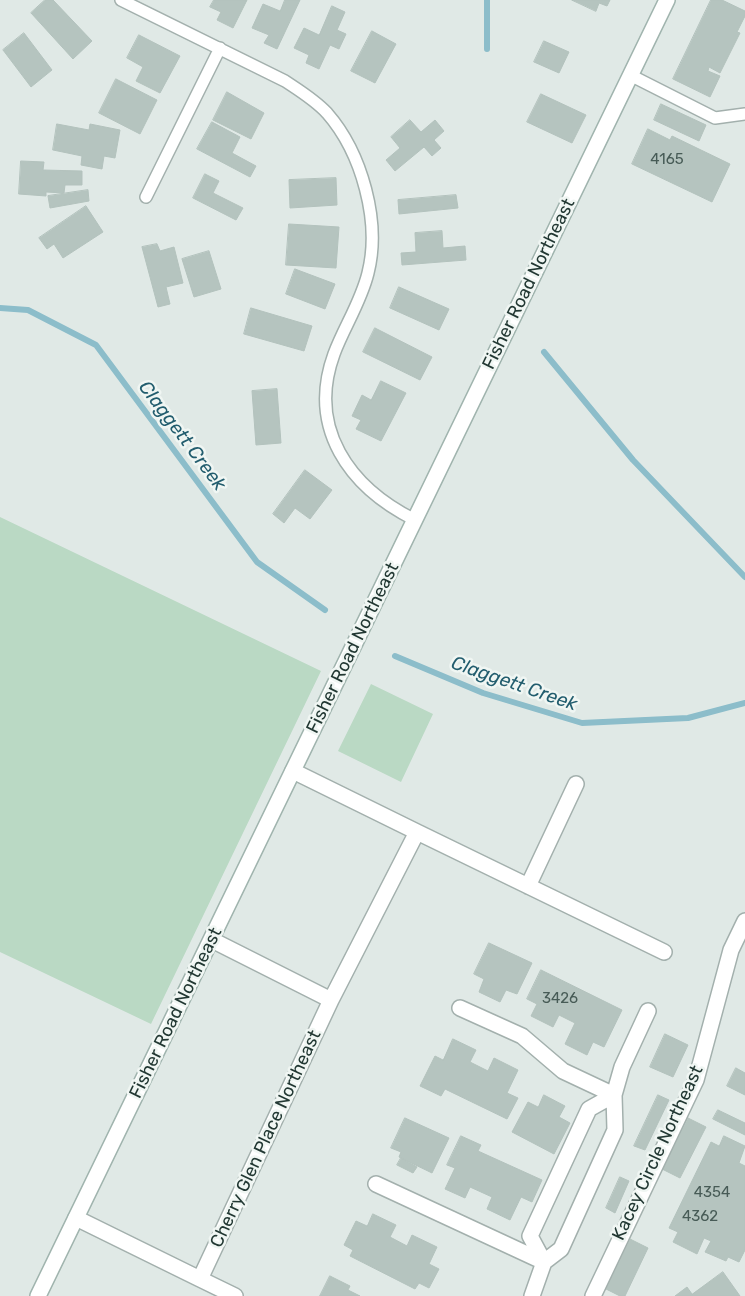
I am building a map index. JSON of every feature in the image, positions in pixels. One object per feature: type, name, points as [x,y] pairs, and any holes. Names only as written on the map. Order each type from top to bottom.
[{"type":"street","name":"Fisher Road Northeast","points":[[38,1296],[667,0]]},
{"type":"street","points":[[293,771],[664,952]]},
{"type":"street","points":[[528,886],[576,784]]},
{"type":"street","name":"Cherry Glen Place Northeast","points":[[200,1278],[331,1000],[417,832]]},
{"type":"street","name":"Kacey Circle Northeast","points":[[593,1296],[696,1080],[731,950],[745,922]]},
{"type":"street","points":[[212,940],[331,1000]]},
{"type":"street","points":[[460,1008],[522,1036],[563,1071],[614,1095]]},
{"type":"street","points":[[532,1296],[544,1262],[561,1249],[615,1130],[614,1095],[622,1067],[648,1011]]},
{"type":"street","points":[[544,1262],[530,1236],[590,1109],[614,1095]]},
{"type":"street","points":[[376,1184],[544,1262]]},
{"type":"street","points":[[76,1218],[235,1296]]},
{"type":"lane","points":[[121,0],[285,81],[309,97],[327,114],[352,155],[364,180],[370,203],[372,246],[368,274],[334,354],[326,390],[328,420],[335,447],[353,474],[379,498],[415,520]]},
{"type":"lane","points":[[146,197],[220,48]]},
{"type":"lane","points":[[630,75],[716,118],[745,114]]},
{"type":"green space","points":[[0,517],[321,671],[151,1024],[0,952]]},
{"type":"green space","points":[[371,684],[433,714],[401,782],[338,751]]},
{"type":"building","points":[[45,0],[53,0],[92,41],[73,59],[31,13]]},
{"type":"building","points":[[214,0],[247,0],[233,28],[217,20],[221,12],[210,7]]},
{"type":"building","points":[[285,0],[300,0],[277,49],[264,43],[269,35],[252,28],[263,4],[280,11]]},
{"type":"building","points":[[572,0],[610,0],[607,6],[599,3],[596,11]]},
{"type":"building","points":[[711,0],[722,0],[745,11],[745,16],[737,32],[740,33],[720,73],[709,67],[708,71],[720,76],[710,97],[673,79]]},
{"type":"building","points":[[332,6],[345,12],[337,30],[346,34],[339,49],[330,45],[319,69],[306,63],[309,55],[294,48],[304,28],[319,35]]},
{"type":"building","points":[[372,31],[396,44],[375,83],[351,71]]},
{"type":"building","points":[[24,33],[52,70],[31,87],[3,50]]},
{"type":"building","points":[[139,35],[180,56],[160,93],[136,81],[143,67],[127,58]]},
{"type":"building","points":[[544,41],[569,52],[559,73],[534,62]]},
{"type":"building","points":[[116,79],[157,100],[140,134],[99,113]]},
{"type":"building","points":[[227,92],[264,113],[251,139],[213,120]]},
{"type":"building","points":[[541,94],[586,115],[572,143],[527,122]]},
{"type":"building","points":[[661,104],[706,125],[699,141],[654,120]]},
{"type":"building","points":[[410,120],[421,132],[435,120],[444,131],[434,140],[441,148],[432,156],[424,147],[395,171],[386,160],[400,148],[391,137]]},
{"type":"building","points":[[212,122],[240,137],[232,153],[256,166],[250,177],[197,149]]},
{"type":"building","points":[[57,124],[89,130],[90,124],[120,130],[115,158],[104,156],[102,169],[81,165],[82,156],[53,150]]},
{"type":"building","points":[[648,129],[670,140],[672,136],[730,164],[712,202],[632,164]]},
{"type":"building","points":[[21,161],[44,162],[43,170],[82,171],[82,185],[65,185],[64,193],[46,192],[46,196],[19,194]]},
{"type":"building","points":[[205,174],[219,181],[213,193],[243,208],[236,220],[193,198]]},
{"type":"building","points":[[336,178],[337,205],[290,208],[289,180]]},
{"type":"building","points":[[88,190],[89,201],[50,208],[48,196]]},
{"type":"building","points":[[456,195],[458,208],[399,214],[398,200]]},
{"type":"building","points":[[86,206],[103,232],[63,258],[54,244],[47,249],[39,238]]},
{"type":"building","points":[[289,224],[339,227],[336,268],[286,265]]},
{"type":"building","points":[[442,231],[443,248],[465,246],[466,260],[402,265],[401,253],[416,252],[415,233]]},
{"type":"building","points":[[157,244],[160,251],[174,247],[183,283],[166,287],[170,304],[158,307],[142,247]]},
{"type":"building","points":[[209,251],[221,289],[194,297],[182,259]]},
{"type":"building","points":[[295,269],[335,284],[325,309],[286,294]]},
{"type":"building","points":[[399,287],[449,309],[439,330],[390,308]]},
{"type":"building","points":[[251,308],[312,326],[304,351],[244,334]]},
{"type":"building","points":[[375,328],[432,357],[420,380],[363,352]]},
{"type":"building","points":[[381,381],[406,393],[381,441],[356,429],[361,420],[352,416],[362,395],[371,400]]},
{"type":"building","points":[[277,389],[281,443],[256,445],[252,391]]},
{"type":"building","points":[[305,470],[332,490],[310,519],[295,508],[284,523],[273,514]]},
{"type":"building","points":[[489,943],[532,963],[517,994],[506,990],[500,1002],[479,992],[484,979],[474,974]]},
{"type":"building","points":[[541,970],[622,1010],[604,1047],[593,1042],[587,1055],[565,1044],[575,1023],[559,1015],[553,1027],[531,1016],[537,1004],[527,999]]},
{"type":"building","points":[[665,1034],[688,1045],[673,1077],[650,1067]]},
{"type":"building","points":[[453,1039],[476,1050],[470,1062],[488,1071],[494,1058],[518,1070],[507,1093],[518,1098],[507,1119],[445,1089],[441,1096],[420,1086],[435,1056],[443,1060]]},
{"type":"building","points":[[736,1068],[745,1073],[745,1095],[727,1086]]},
{"type":"building","points":[[544,1095],[565,1106],[559,1117],[570,1123],[554,1154],[512,1132],[528,1102],[538,1107]]},
{"type":"building","points":[[658,1095],[669,1100],[645,1150],[634,1146]]},
{"type":"building","points":[[718,1110],[745,1123],[745,1135],[713,1119]]},
{"type":"building","points":[[405,1118],[449,1138],[432,1173],[399,1157],[401,1152],[391,1148]]},
{"type":"building","points":[[688,1118],[706,1127],[680,1178],[662,1169]]},
{"type":"building","points":[[461,1136],[481,1145],[478,1151],[542,1180],[532,1202],[521,1197],[510,1220],[487,1209],[492,1197],[470,1187],[465,1198],[445,1189],[455,1168],[447,1165]]},
{"type":"building","points":[[724,1136],[745,1146],[739,1163],[745,1166],[745,1250],[739,1262],[728,1257],[726,1261],[705,1252],[711,1241],[704,1238],[697,1254],[673,1242],[678,1232],[669,1228],[711,1142],[719,1146]]},
{"type":"building","points":[[401,1158],[417,1167],[413,1173],[397,1165]]},
{"type":"building","points":[[620,1177],[629,1181],[615,1213],[606,1208]]},
{"type":"building","points":[[373,1214],[396,1225],[390,1237],[407,1246],[412,1235],[437,1247],[429,1264],[439,1269],[429,1288],[419,1283],[415,1289],[350,1256],[353,1250],[344,1245],[356,1221],[367,1226]]},
{"type":"building","points":[[630,1239],[648,1248],[625,1296],[620,1296],[606,1289]]},
{"type":"building","points":[[723,1272],[740,1296],[675,1296],[687,1287],[692,1294]]},
{"type":"building","points":[[330,1276],[350,1286],[348,1290],[360,1296],[320,1296]]},
{"type":"waterway","name":"Claggett Creek","points":[[487,0],[487,49]]},
{"type":"waterway","name":"Claggett Creek","points":[[0,308],[28,310],[96,345],[257,562],[325,610]]},
{"type":"waterway","name":"Claggett Creek","points":[[544,352],[633,460],[745,577]]},
{"type":"waterway","name":"Claggett Creek","points":[[395,656],[483,693],[582,723],[688,718],[745,703]]}]
